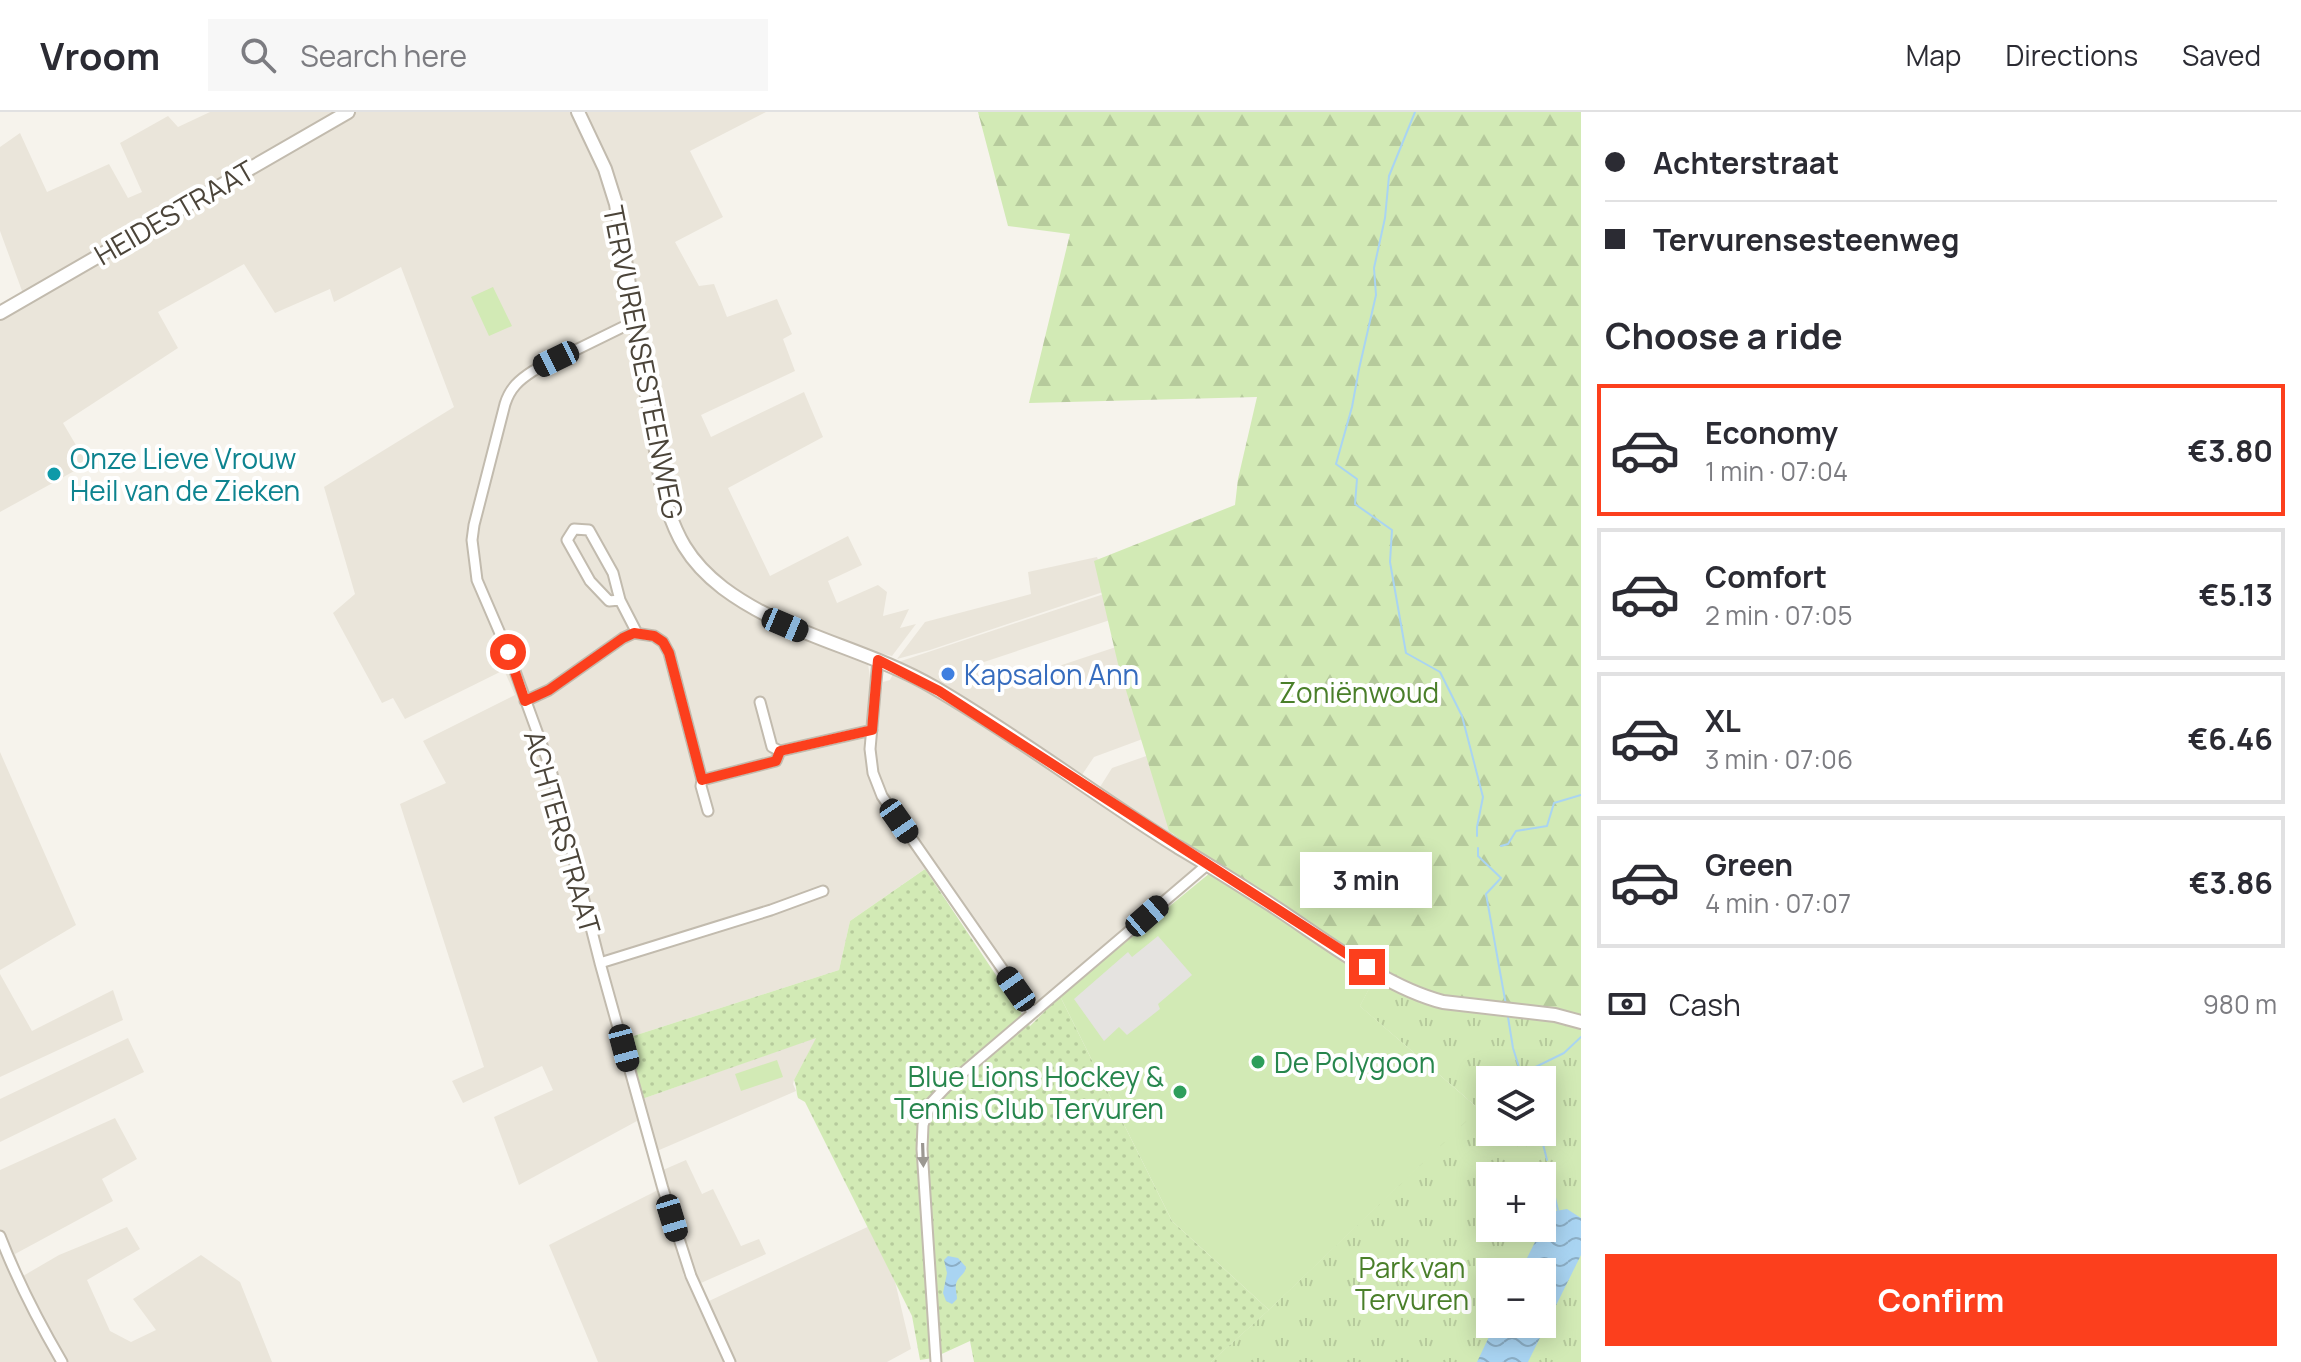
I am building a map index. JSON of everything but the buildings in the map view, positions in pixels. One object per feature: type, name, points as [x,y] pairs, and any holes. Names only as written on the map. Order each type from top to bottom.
[{"type":"street","name":"HEIDESTRAAT","points":[[0,313],[348,112]]},
{"type":"street","name":"TERVURENSESTEENWEG","points":[[578,112],[605,169],[616,204],[663,494],[678,539],[692,559],[721,586],[768,616],[878,660],[939,691],[1387,979],[1429,998],[1468,1006],[1555,1015],[1581,1022]]},
{"type":"street","name":"ACHTERSTRAAT","points":[[635,321],[533,371],[514,386],[505,404],[475,518],[473,563],[551,770],[600,963],[663,1189],[691,1276],[730,1362]]},
{"type":"street","points":[[620,600],[609,601],[590,581],[567,540],[574,529],[589,530],[613,573],[620,600],[637,633]]},
{"type":"street","points":[[525,701],[549,690],[623,638],[647,633],[659,639],[669,653],[708,811]]},
{"type":"street","points":[[878,660],[870,749],[873,773],[882,796],[1033,1013]]},
{"type":"street","points":[[760,702],[772,747],[780,751],[872,730]]},
{"type":"street","points":[[702,780],[776,761],[780,751]]},
{"type":"street","points":[[936,1362],[922,1149],[923,1125],[931,1103],[1208,864]]},
{"type":"street","points":[[600,963],[823,891]]},
{"type":"street","points":[[0,1236],[37,1320],[62,1362]]},
{"type":"shaded area","points":[[210,112],[766,112],[690,151],[723,217],[675,242],[699,286],[714,284],[727,317],[777,299],[792,334],[783,339],[795,371],[701,415],[711,437],[804,392],[823,437],[728,488],[770,576],[848,536],[862,565],[828,581],[837,603],[878,585],[887,592],[883,616],[909,609],[900,628],[916,624],[892,656],[866,650],[863,661],[868,664],[870,696],[880,704],[883,682],[890,680],[893,674],[897,676],[903,665],[898,662],[1113,591],[1119,617],[981,663],[990,689],[1125,644],[1148,737],[1094,757],[1082,775],[1100,787],[1112,768],[1152,754],[1172,834],[1153,822],[1146,833],[1200,865],[1195,871],[1034,1007],[932,864],[850,921],[839,970],[624,1039],[642,1099],[817,1037],[794,1080],[796,1091],[657,1151],[663,1170],[686,1160],[702,1194],[713,1189],[741,1246],[759,1239],[766,1254],[701,1283],[694,1268],[683,1274],[704,1320],[715,1315],[709,1301],[876,1223],[888,1252],[911,1349],[887,1362],[598,1362],[549,1245],[658,1190],[637,1121],[519,1185],[494,1117],[553,1090],[542,1066],[463,1103],[452,1081],[484,1067],[400,804],[446,783],[423,741],[515,695],[504,670],[405,719],[393,698],[382,703],[333,613],[355,594],[324,487],[454,407],[401,267],[334,302],[330,289],[275,313],[244,264],[158,312],[178,348],[63,423],[87,464],[0,512],[0,316],[25,299],[0,231],[0,147],[20,133],[47,192],[109,164],[128,198],[142,192],[120,143],[168,116],[178,127]]},
{"type":"shaded area","points":[[1097,557],[1109,590],[897,659],[925,622],[1031,594],[1028,572]]},
{"type":"shaded area","points":[[0,752],[76,925],[0,970]]},
{"type":"shaded area","points":[[1158,936],[1192,975],[1158,1004],[1160,1009],[1127,1035],[1119,1027],[1104,1041],[1074,999],[1128,952],[1132,957]]},
{"type":"shaded area","points":[[0,974],[32,1031],[113,990],[123,1020],[0,1077]]},
{"type":"shaded area","points":[[128,1038],[144,1072],[0,1142],[0,1099]]},
{"type":"shaded area","points":[[115,1118],[137,1159],[102,1179],[113,1201],[15,1254],[23,1276],[59,1255],[127,1227],[140,1249],[87,1280],[110,1331],[131,1342],[156,1330],[133,1299],[201,1255],[240,1282],[272,1362],[0,1362],[0,1170]]},
{"type":"green space","name":"Zoniënwoud","points":[[978,112],[1581,112],[1581,1211],[1556,1189],[1556,1162],[1476,1162],[1476,1242],[1490,1242],[1490,1258],[1476,1258],[1476,1277],[1211,1362],[1476,1111],[1476,1146],[1556,1146],[1556,1066],[1476,1066],[1476,1105],[1360,1006],[1375,978],[1169,831],[1118,664],[1094,561],[1235,505],[1257,397],[1029,403],[1070,234],[1008,226]]},
{"type":"green space","points":[[493,287],[512,326],[489,336],[471,297]]},
{"type":"green space","points":[[925,869],[1030,1026],[1060,996],[1172,1221],[1269,1310],[1211,1362],[974,1362],[970,1341],[933,1358],[920,1360],[912,1316],[805,1102],[798,1098],[794,1080],[816,1038],[642,1099],[624,1039],[839,970],[850,921]]},
{"type":"green space","name":"De Polygoon","points":[[1210,873],[1375,978],[1360,1006],[1476,1106],[1476,1112],[1269,1310],[1172,1221],[1060,996]]},
{"type":"green space","name":"Park van Tervuren","points":[[1375,978],[1427,1004],[1442,1008],[1554,1021],[1581,1029],[1581,1362],[1211,1362],[1476,1112],[1476,1146],[1556,1146],[1556,1066],[1476,1066],[1476,1106],[1360,1006]]},
{"type":"green space","points":[[777,1060],[783,1077],[741,1091],[735,1074]]},
{"type":"water","points":[[1567,1209],[1581,1218],[1581,1255],[1556,1305],[1556,1258],[1527,1258],[1535,1242],[1556,1242],[1556,1211]]},
{"type":"water","points":[[948,1256],[958,1258],[966,1267],[957,1281],[957,1299],[952,1304],[946,1301],[943,1293],[947,1273],[944,1260]]},
{"type":"water","points":[[1488,1338],[1540,1338],[1528,1362],[1477,1362]]},
{"type":"waterway","points":[[1415,112],[1389,176],[1385,218],[1374,268],[1376,295],[1352,407],[1336,464],[1357,479],[1355,504],[1392,530],[1390,562],[1406,653],[1440,672],[1462,716],[1483,797],[1477,836]]},
{"type":"waterway","points":[[1501,846],[1508,844],[1516,831],[1547,826],[1554,803],[1581,795]]},
{"type":"waterway","points":[[1478,848],[1478,856],[1501,878],[1486,894],[1506,1005]]},
{"type":"waterway","points":[[1508,1017],[1519,1066]]},
{"type":"waterway","points":[[1537,1066],[1564,1053],[1581,1037]]},
{"type":"waterway","points":[[1544,1146],[1547,1160]]},
{"type":"waterway","points":[[1556,1202],[1558,1210]]},
{"type":"place","name":"Onze Lieve Vrouw Heil van de Zieken","points":[[54,474]]},
{"type":"place","name":"Kapsalon Ann","points":[[948,674]]},
{"type":"place","name":"De Polygoon","points":[[1258,1062]]},
{"type":"place","name":"Blue Lions Hockey & Tennis Club Tervuren","points":[[1180,1092]]},
{"type":"route","points":[[508,652],[525,701],[549,690],[630,634],[645,633],[659,639],[669,653],[702,780],[776,761],[780,751],[872,730],[878,660],[939,691],[1367,967]]}]
